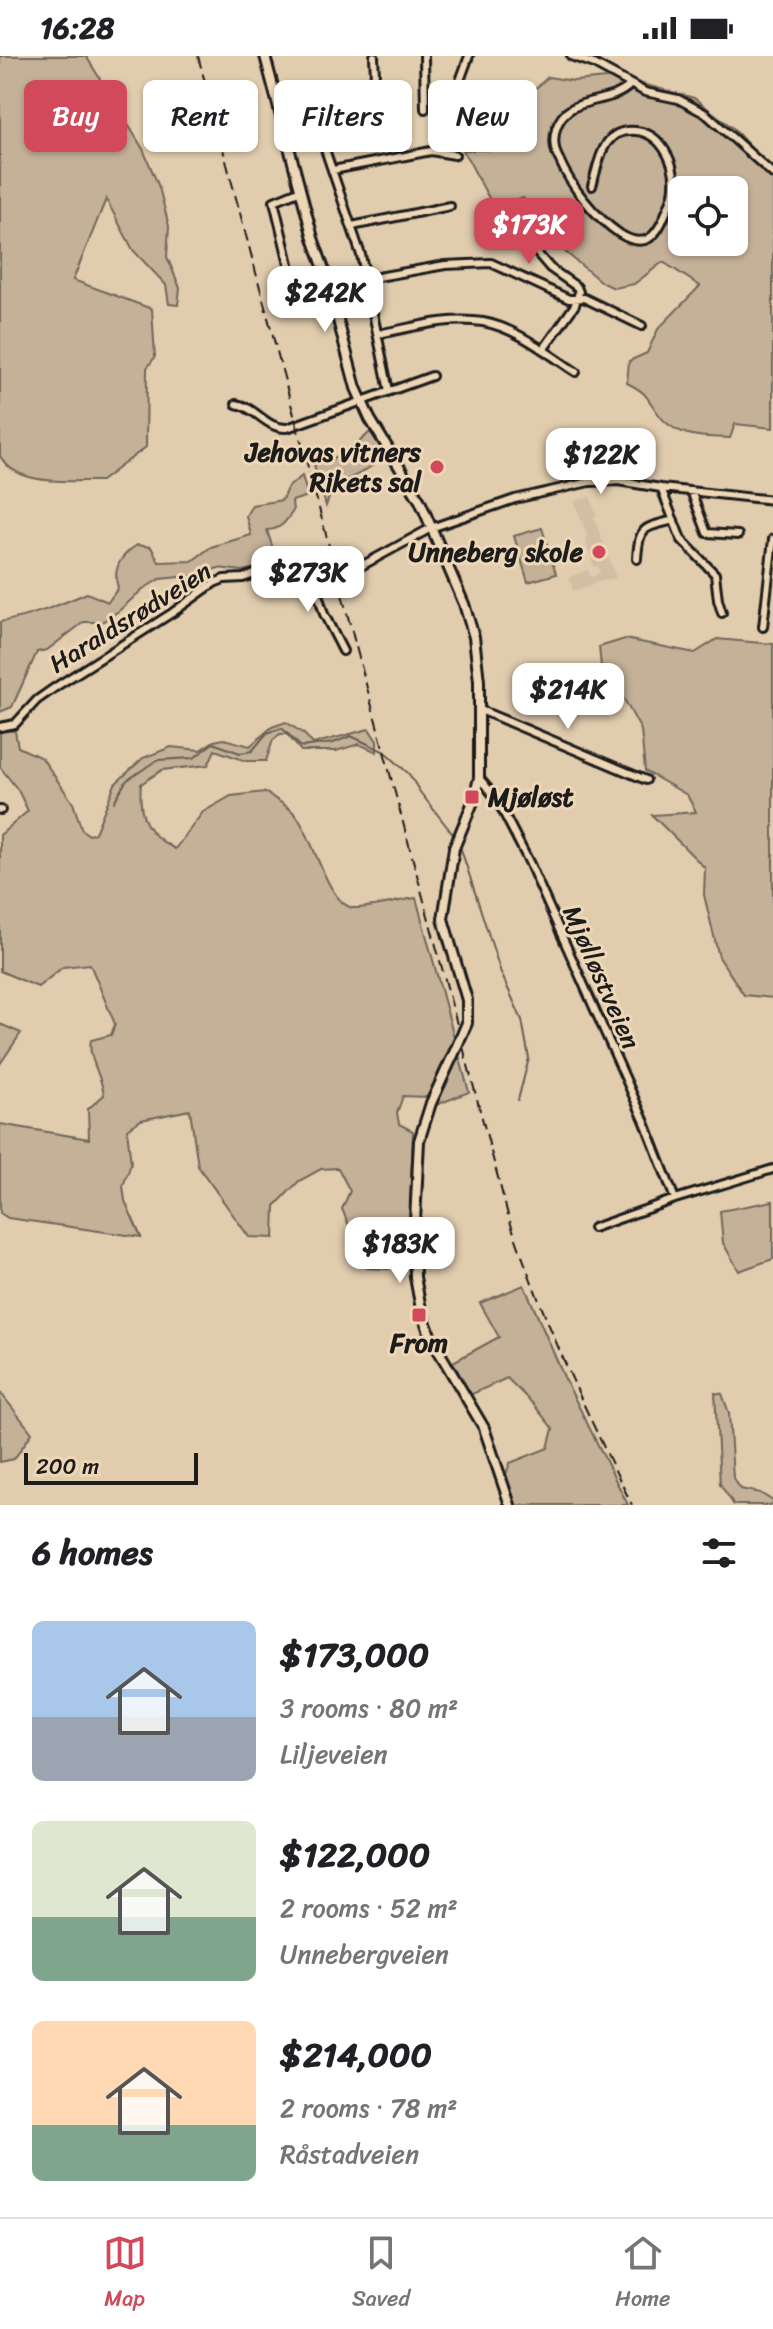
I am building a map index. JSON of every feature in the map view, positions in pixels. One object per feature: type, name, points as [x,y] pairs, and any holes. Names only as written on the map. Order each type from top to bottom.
[{"type":"main road","points":[[265,56],[274,88]]},
{"type":"main road","points":[[291,152],[362,401],[420,501],[471,622],[477,661],[479,778],[473,802],[454,848],[443,919],[467,1000],[467,1023],[431,1103],[419,1141],[415,1277],[431,1338],[484,1428],[510,1505]]},
{"type":"street","points":[[374,56],[375,80]]},
{"type":"street","points":[[424,56],[425,109]]},
{"type":"street","points":[[460,80],[469,56]]},
{"type":"street","points":[[571,56],[594,64],[645,92],[678,99],[706,114],[773,174]]},
{"type":"street","points":[[592,186],[601,150],[611,138],[628,131],[654,137],[669,158],[675,183],[672,199],[657,233],[648,240],[636,242],[610,227],[574,187],[555,149],[557,126],[568,112],[587,101],[621,94],[630,85]]},
{"type":"street","points":[[333,170],[431,151],[455,155]]},
{"type":"street","points":[[326,152],[367,279],[389,391]]},
{"type":"street","points":[[289,264],[274,201],[301,190]]},
{"type":"street","points":[[352,226],[450,206]]},
{"type":"street","points":[[511,223],[550,268],[577,287],[575,305],[543,350]]},
{"type":"street","points":[[367,279],[445,265],[482,262],[502,267],[569,299],[584,298],[642,326]]},
{"type":"street","points":[[378,334],[447,321],[481,322],[504,328],[576,372]]},
{"type":"street","points":[[236,404],[245,405],[280,429],[308,422],[432,376]]},
{"type":"street","points":[[343,651],[324,614],[318,594],[330,583],[431,528],[530,495],[589,482],[618,481],[773,500]]},
{"type":"street","points":[[661,488],[681,539],[715,574],[722,613]]},
{"type":"street","points":[[691,491],[707,533],[738,535]]},
{"type":"street","points":[[637,559],[638,536],[645,528],[674,520]]},
{"type":"street","points":[[763,627],[773,539]]},
{"type":"street","name":"Haraldsrødveien","points":[[0,727],[15,724],[37,700],[214,583],[243,578],[303,558],[330,583]]},
{"type":"street","points":[[478,709],[646,780]]},
{"type":"street","name":"Mjølløstveien","points":[[479,778],[496,798],[523,849],[644,1120],[675,1199]]},
{"type":"street","points":[[593,1228],[773,1169]]},
{"type":"shaded area","points":[[0,56],[86,56],[101,80],[24,80],[24,152],[127,152],[127,123],[143,149],[159,187],[169,226],[167,257],[180,288],[178,305],[169,304],[166,285],[133,250],[106,199],[73,280],[152,309],[155,357],[147,368],[146,447],[101,481],[32,478],[8,466],[0,456]]},
{"type":"shaded area","points":[[548,77],[574,81],[617,77],[694,98],[733,128],[773,172],[773,428],[735,424],[730,438],[689,434],[664,421],[645,395],[627,383],[629,361],[647,353],[658,329],[700,286],[663,262],[634,284],[614,288],[601,282],[556,244],[523,198],[508,204],[498,215],[464,152],[537,152],[537,87]]},
{"type":"shaded area","points":[[370,432],[384,450],[384,458],[340,484],[332,492],[326,506],[314,465],[345,452]]},
{"type":"shaded area","points":[[302,476],[308,496],[292,501],[293,511],[280,527],[267,530],[276,558],[269,565],[242,571],[218,568],[199,575],[160,579],[102,622],[84,622],[47,650],[37,652],[12,707],[0,712],[0,622],[44,610],[87,593],[108,602],[118,588],[116,575],[119,563],[137,545],[151,547],[159,562],[192,561],[211,547],[251,535],[246,516],[252,505],[282,500],[287,488]]},
{"type":"shaded area","name":"Unneberg skole","points":[[590,497],[616,578],[573,591],[569,577],[588,570],[591,577],[600,573],[598,566],[594,567],[585,538],[588,537],[574,501]]},
{"type":"shaded area","name":"Unneberg skole","points":[[542,528],[556,574],[528,582],[514,536]]},
{"type":"shaded area","points":[[625,639],[695,653],[717,639],[773,644],[773,998],[744,995],[719,957],[704,895],[705,868],[652,815],[696,812],[687,795],[645,771],[641,730],[624,699],[602,676],[599,647]]},
{"type":"shaded area","points":[[286,722],[313,744],[369,729],[377,741],[377,752],[359,744],[336,751],[301,751],[287,734],[280,734],[273,740],[266,761],[246,761],[215,750],[208,765],[162,770],[141,784],[143,815],[157,837],[175,849],[203,812],[231,796],[265,792],[295,814],[328,882],[344,904],[359,908],[416,898],[469,1092],[436,1105],[427,1097],[403,1096],[397,1113],[399,1124],[413,1131],[408,1258],[388,1269],[367,1268],[342,1209],[350,1191],[338,1168],[321,1169],[299,1181],[275,1206],[274,1238],[249,1237],[198,1166],[190,1110],[141,1120],[127,1129],[131,1164],[123,1186],[125,1201],[141,1237],[8,1218],[0,1213],[0,1124],[89,1139],[88,1109],[104,1095],[91,1053],[91,1040],[111,1035],[115,1024],[90,964],[63,967],[38,987],[0,971],[0,835],[28,811],[18,790],[0,767],[0,730],[15,731],[18,747],[42,758],[73,803],[82,830],[89,835],[95,833],[115,784],[143,758],[171,747],[200,750],[224,739],[250,746],[272,727]]},
{"type":"shaded area","points":[[0,1024],[21,1033],[0,1064]]},
{"type":"shaded area","points":[[773,1201],[773,1259],[739,1271],[723,1243],[720,1211]]},
{"type":"shaded area","points":[[524,1285],[564,1377],[628,1505],[516,1505],[506,1474],[510,1463],[548,1448],[553,1429],[507,1378],[470,1395],[453,1362],[499,1337],[480,1303]]},
{"type":"shaded area","points":[[0,1392],[32,1433],[14,1459],[0,1462]]},
{"type":"shaded area","points":[[715,1393],[722,1394],[729,1413],[733,1478],[741,1489],[760,1493],[773,1501],[773,1505],[734,1505],[720,1484]]},
{"type":"waterway","points":[[114,802],[126,781],[157,760],[194,758],[213,743],[240,753],[252,751],[267,733],[282,728],[301,747],[333,743],[351,736],[385,752],[409,774],[455,837]]},
{"type":"waterway","points":[[459,843],[501,973],[522,1020],[529,1058],[518,1100]]},
{"type":"railway","points":[[198,56],[508,1215],[565,1362],[632,1505]]},
{"type":"place","name":"Jehovas vitners Rikets sal","points":[[437,467]]},
{"type":"place","name":"Unneberg skole","points":[[599,552]]},
{"type":"place","name":"Mjøløst","points":[[472,797]]},
{"type":"place","name":"From","points":[[419,1315]]}]
